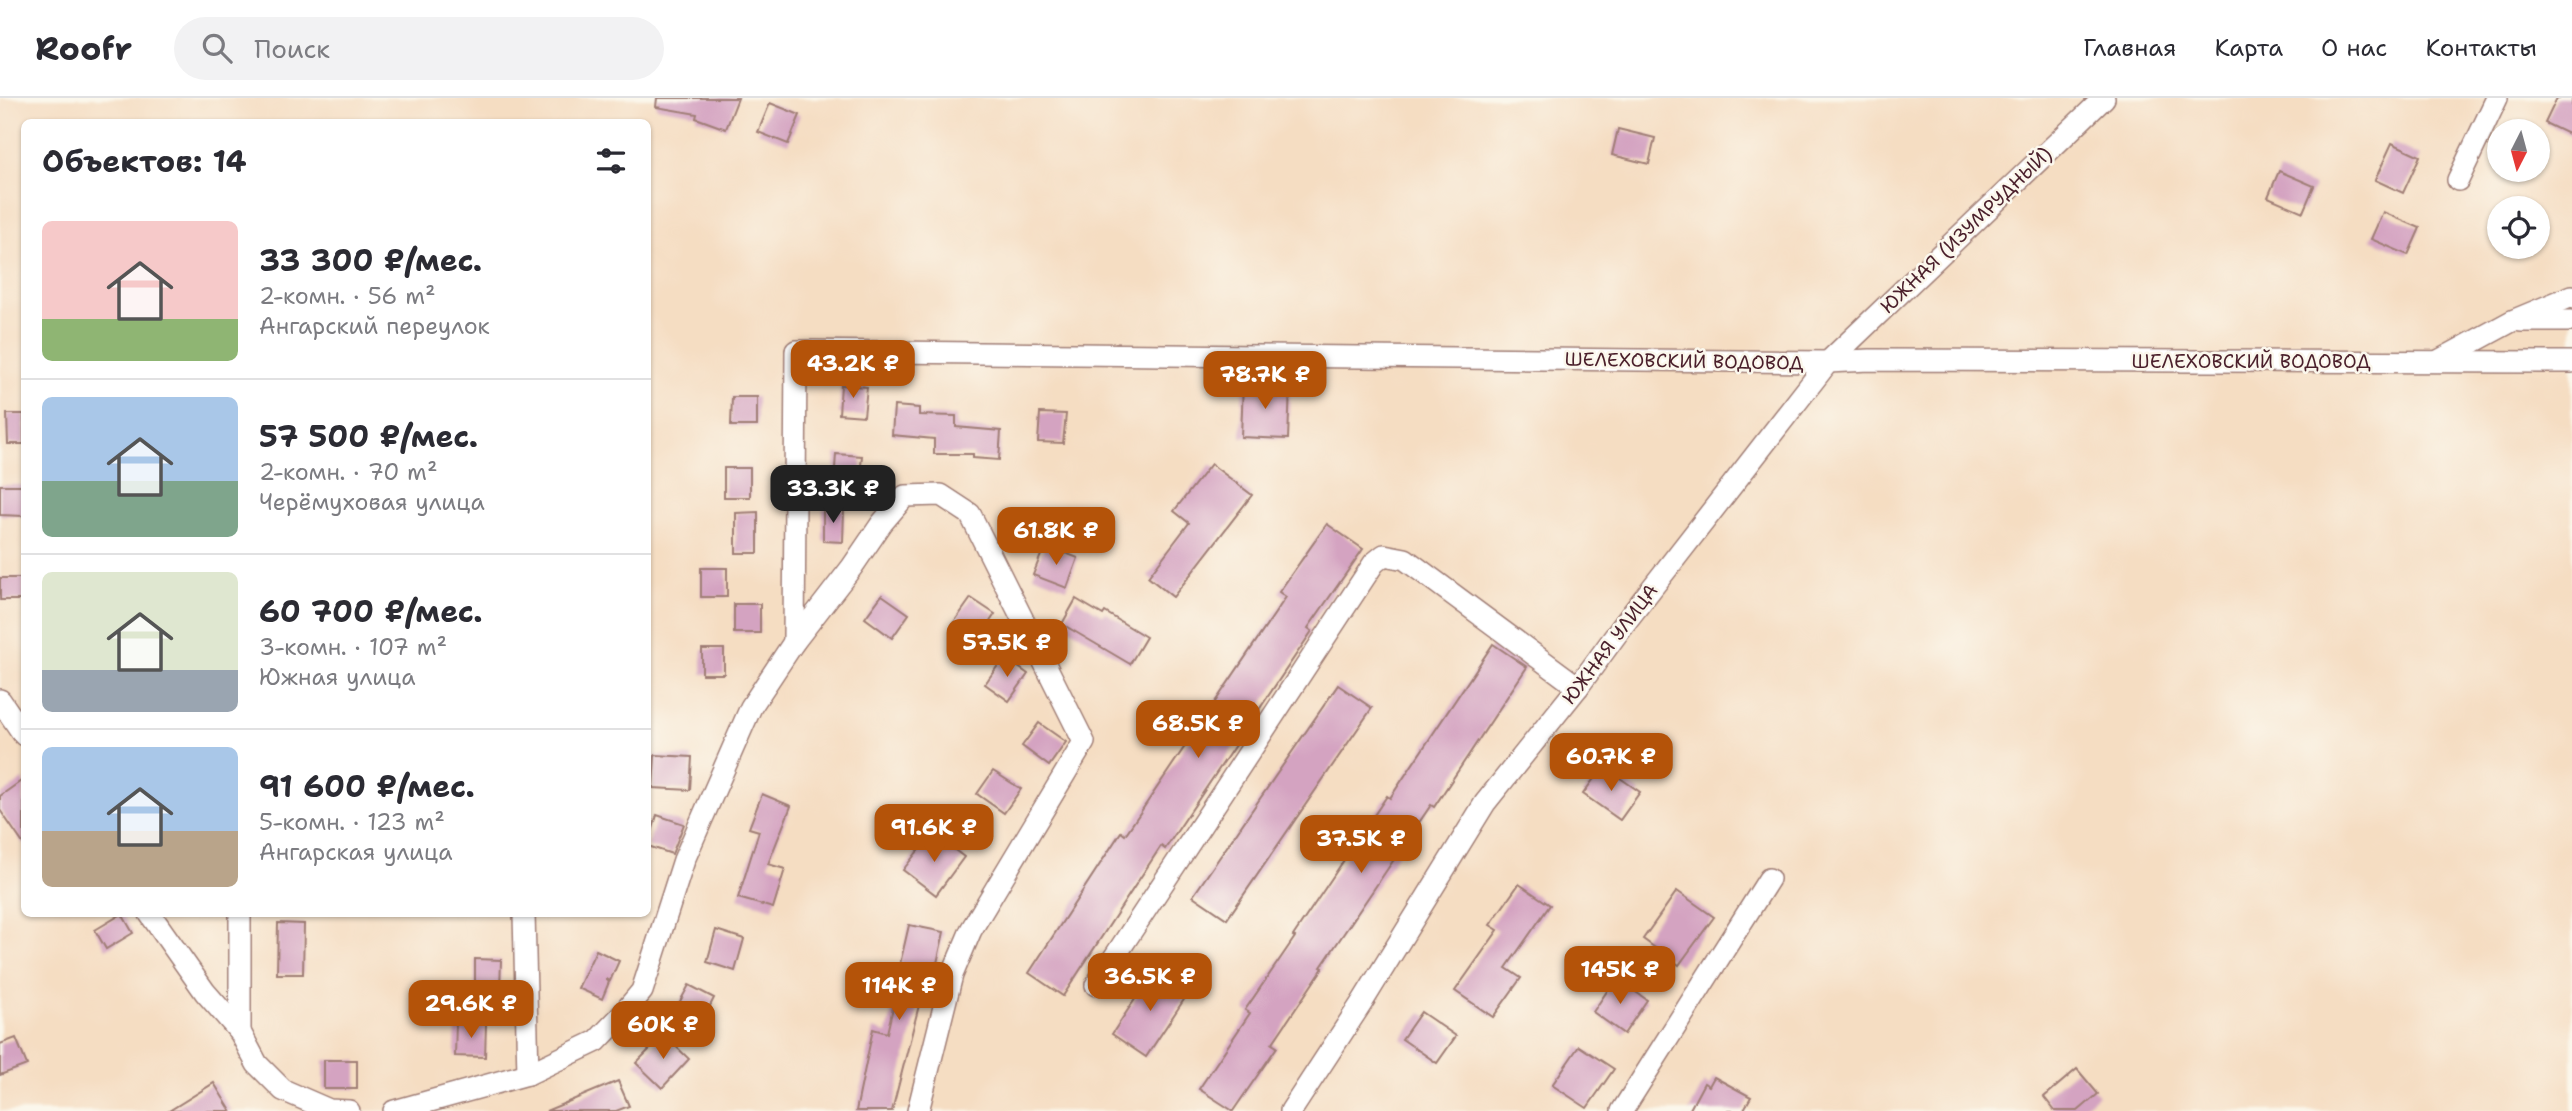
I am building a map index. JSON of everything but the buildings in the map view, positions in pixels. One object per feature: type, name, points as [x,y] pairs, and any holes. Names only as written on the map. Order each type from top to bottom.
[{"type":"street","name":"ЮЖНАЯ (ИЗУМРУДНЫЙ)","points":[[1828,362],[2104,98]]},
{"type":"street","points":[[2458,180],[2497,98]]},
{"type":"street","points":[[2438,361],[2512,321],[2572,296]]},
{"type":"street","points":[[2512,321],[2572,321]]},
{"type":"street","name":"ШЕЛЕХОВСКИЙ ВОДОВОД","points":[[794,642],[796,351],[1828,362],[2572,362]]},
{"type":"street","name":"ЮЖНАЯ УЛИЦА","points":[[1291,1111],[1361,1004],[1485,803],[1578,687],[1828,362]]},
{"type":"street","points":[[394,1111],[528,1074],[597,1041],[621,1016],[642,991],[684,860],[751,707],[794,642],[905,496],[941,495],[970,514],[1084,743],[971,930],[952,975],[918,1111]]},
{"type":"street","points":[[1096,985],[1374,563],[1384,555],[1405,559],[1578,687]]},
{"type":"street","points":[[0,700],[21,731]]},
{"type":"street","points":[[1622,1111],[1769,879]]},
{"type":"street","points":[[152,917],[205,992],[240,1032],[257,1064],[282,1090],[329,1110],[349,1111]]},
{"type":"street","points":[[240,917],[240,1032]]},
{"type":"street","points":[[524,917],[528,1074]]}]
